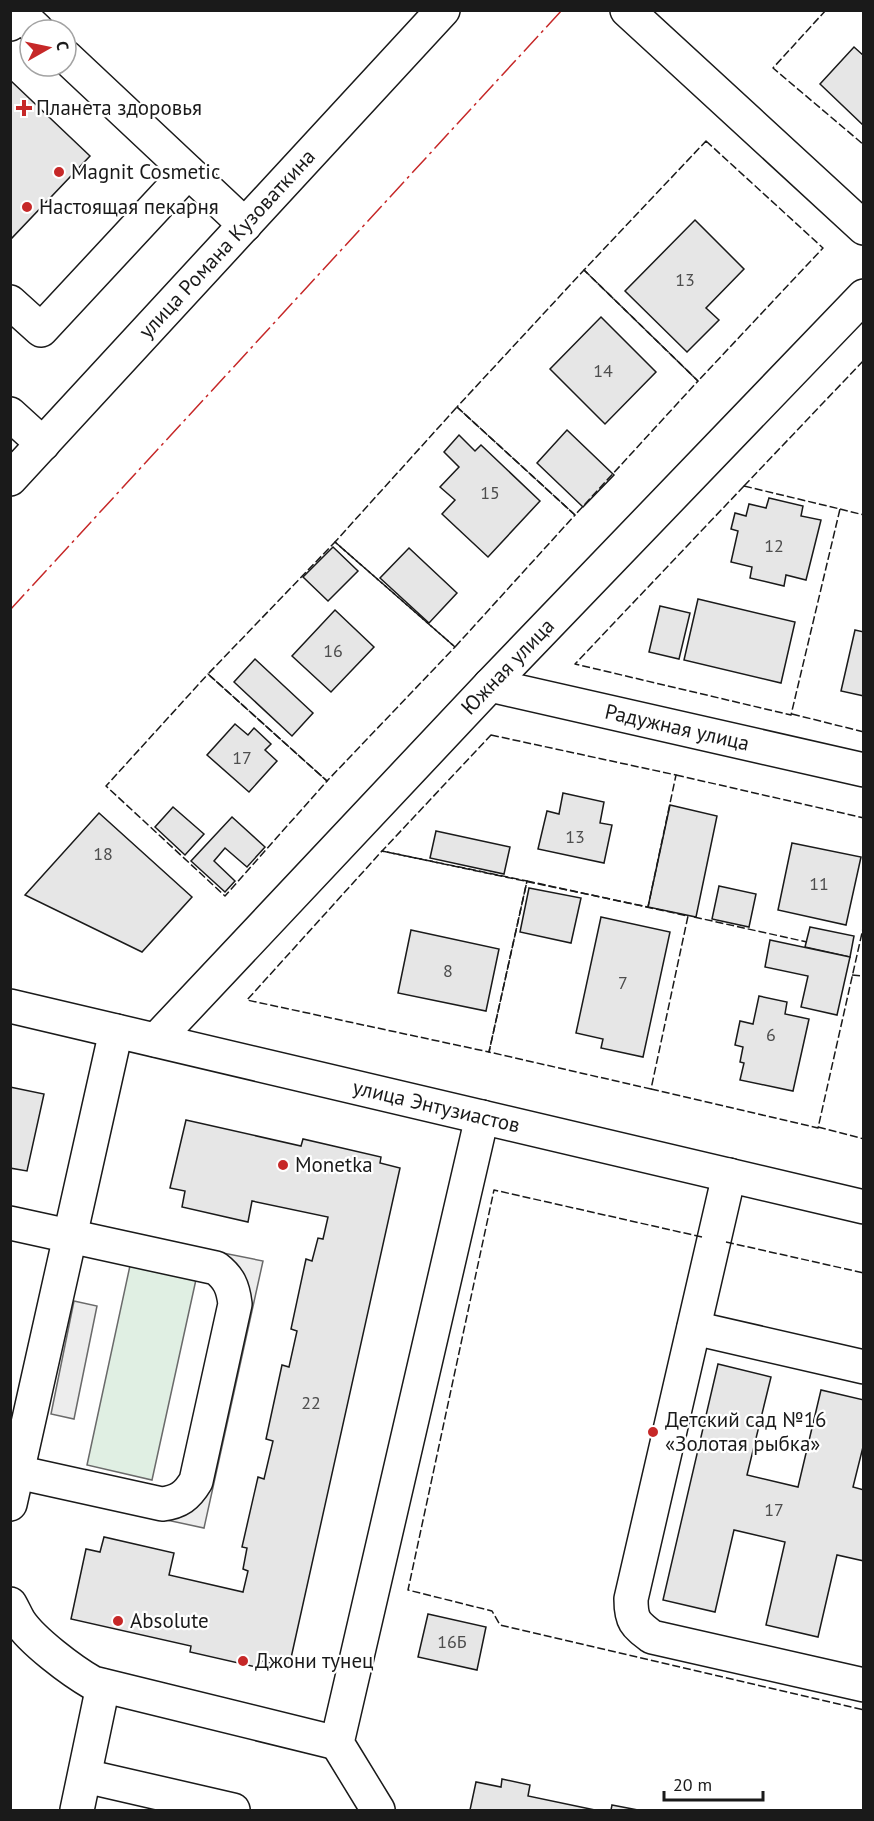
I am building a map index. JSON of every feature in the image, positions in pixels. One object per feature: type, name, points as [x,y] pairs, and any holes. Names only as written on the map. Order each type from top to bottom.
[{"type":"street","name":"улица Романа Кузоваткина","points":[[10,479],[443,10]]},
{"type":"street","points":[[627,10],[864,228]]},
{"type":"street","points":[[10,24],[20,14],[24,18]]},
{"type":"street","points":[[78,68],[245,225]]},
{"type":"street","points":[[10,302],[40,330],[188,172]]},
{"type":"street","name":"Южная улица","points":[[156,1040],[490,685],[864,296]]},
{"type":"street","points":[[10,414],[43,444]]},
{"type":"street","name":"Радужная улица","points":[[490,685],[864,770]]},
{"type":"street","name":"улица Энтузиастов","points":[[10,1006],[864,1207]]},
{"type":"street","points":[[10,1223],[70,1236],[216,1268],[227,1277],[234,1290],[235,1304],[199,1470],[196,1481],[188,1494],[175,1502],[162,1504],[14,1488],[70,1236],[116,1031]]},
{"type":"street","points":[[378,1810],[337,1743],[482,1117]]},
{"type":"street","points":[[729,1175],[631,1599],[631,1617],[652,1637],[864,1685]]},
{"type":"street","points":[[694,1328],[864,1367]]},
{"type":"street","points":[[10,1604],[20,1622],[43,1646],[81,1676],[103,1686],[337,1743]]},
{"type":"street","points":[[77,1810],[103,1686]]},
{"type":"street","points":[[85,1776],[160,1802],[233,1810]]},
{"type":"green space","points":[[131,1261],[197,1275],[152,1480],[87,1465]]},
{"type":"shaded area","points":[[122,1233],[263,1261],[204,1528],[64,1498],[178,1506],[238,1287]]},
{"type":"shaded area","points":[[74,1301],[97,1306],[74,1419],[51,1414]]},
{"type":"building","points":[[854,47],[864,56],[864,126],[820,84]]},
{"type":"building","points":[[10,80],[90,156],[10,240]]},
{"type":"building","points":[[695,220],[744,269],[706,308],[719,320],[687,352],[625,291]]},
{"type":"building","points":[[601,317],[656,372],[605,424],[550,369]]},
{"type":"building","points":[[567,430],[614,475],[583,507],[537,463]]},
{"type":"building","points":[[459,435],[475,451],[481,445],[540,501],[488,557],[442,514],[455,500],[440,487],[459,467],[444,452]]},
{"type":"building","points":[[769,498],[803,506],[801,516],[821,520],[806,580],[786,575],[784,586],[750,578],[752,567],[731,562],[738,531],[731,529],[735,513],[746,516],[749,504],[766,508]]},
{"type":"building","points":[[333,547],[358,571],[328,601],[303,577]]},
{"type":"building","points":[[409,548],[457,593],[429,623],[380,578]]},
{"type":"building","points":[[698,599],[795,622],[781,683],[684,660]]},
{"type":"building","points":[[660,606],[690,613],[679,659],[649,652]]},
{"type":"building","points":[[335,610],[374,647],[331,692],[292,656]]},
{"type":"building","points":[[855,630],[864,632],[864,696],[841,691]]},
{"type":"building","points":[[255,659],[313,713],[292,736],[234,682]]},
{"type":"building","points":[[235,724],[248,735],[254,728],[271,744],[265,750],[277,761],[249,792],[207,755]]},
{"type":"building","points":[[563,793],[604,802],[600,823],[612,825],[604,863],[538,849],[547,811],[559,814]]},
{"type":"building","points":[[670,805],[717,816],[696,917],[648,907]]},
{"type":"building","points":[[173,807],[204,834],[185,855],[155,827]]},
{"type":"building","points":[[99,813],[192,897],[142,952],[25,895]]},
{"type":"building","points":[[232,817],[265,847],[247,867],[225,848],[214,861],[235,881],[225,892],[191,861]]},
{"type":"building","points":[[436,831],[510,847],[504,874],[430,858]]},
{"type":"building","points":[[792,843],[861,857],[846,925],[778,910]]},
{"type":"building","points":[[719,886],[756,894],[749,927],[712,919]]},
{"type":"building","points":[[529,888],[581,898],[571,943],[520,932]]},
{"type":"building","points":[[601,917],[670,932],[643,1057],[601,1048],[603,1039],[576,1033]]},
{"type":"building","points":[[810,927],[854,936],[850,957],[805,947]]},
{"type":"building","points":[[411,930],[499,949],[486,1011],[398,993]]},
{"type":"building","points":[[770,940],[850,957],[837,1015],[801,1007],[808,976],[765,967]]},
{"type":"building","points":[[759,996],[787,1002],[785,1014],[809,1019],[793,1091],[740,1080],[744,1063],[740,1062],[743,1047],[735,1045],[740,1021],[753,1024]]},
{"type":"building","points":[[10,1087],[44,1094],[27,1171],[10,1168]]},
{"type":"building","points":[[186,1120],[301,1146],[303,1139],[381,1157],[380,1163],[400,1168],[289,1667],[261,1661],[260,1668],[190,1652],[191,1646],[71,1619],[86,1549],[100,1552],[104,1537],[174,1553],[169,1575],[243,1592],[248,1571],[243,1569],[247,1548],[242,1547],[258,1477],[264,1479],[273,1441],[266,1439],[282,1365],[289,1367],[297,1331],[291,1329],[306,1259],[312,1261],[318,1238],[323,1239],[328,1217],[252,1201],[248,1222],[182,1207],[185,1191],[170,1188]]},
{"type":"building","points":[[718,1364],[771,1377],[747,1475],[798,1487],[821,1390],[864,1400],[864,1443],[853,1487],[864,1490],[864,1561],[837,1555],[818,1637],[766,1625],[785,1542],[734,1530],[715,1612],[663,1600]]},
{"type":"building","points":[[428,1614],[486,1627],[477,1670],[418,1657]]},
{"type":"building","points":[[502,1779],[530,1785],[528,1796],[595,1810],[470,1810],[476,1782],[501,1787]]},
{"type":"building","points":[[612,1805],[638,1810],[611,1810]]},
{"type":"fence","points":[[826,10],[773,68],[864,145]]},
{"type":"fence","points":[[706,141],[823,248],[698,381],[584,270],[706,141]]},
{"type":"fence","points":[[584,270],[698,381],[575,515],[457,407],[584,270]]},
{"type":"fence","points":[[744,486],[864,360]]},
{"type":"fence","points":[[457,407],[575,515],[455,647],[335,542],[457,407]]},
{"type":"fence","points":[[744,486],[840,509],[791,715],[575,664],[744,486]]},
{"type":"fence","points":[[840,509],[864,515]]},
{"type":"fence","points":[[335,542],[455,647],[327,781],[208,674],[335,542]]},
{"type":"fence","points":[[208,674],[327,781],[225,896],[106,786],[208,674]]},
{"type":"fence","points":[[792,714],[864,732]]},
{"type":"fence","points":[[491,735],[676,775],[648,907],[382,851],[491,735]]},
{"type":"fence","points":[[676,775],[864,818]]},
{"type":"fence","points":[[382,851],[527,881],[489,1052],[247,1000],[382,851]]},
{"type":"fence","points":[[527,881],[688,916],[651,1089],[489,1052],[527,881]]},
{"type":"fence","points":[[694,917],[807,942]]},
{"type":"fence","points":[[651,1089],[818,1128],[864,924]]},
{"type":"fence","points":[[852,975],[864,976]]},
{"type":"fence","points":[[818,1127],[864,1139]]},
{"type":"fence","points":[[702,1237],[494,1190],[408,1590],[492,1611],[500,1625],[864,1710]]},
{"type":"fence","points":[[726,1242],[864,1273]]},
{"type":"power","points":[[10,610],[562,10]]},
{"type":"place","name":"Планета здоровья","points":[[24,108]]},
{"type":"place","name":"Magnit Cosmetic","points":[[59,172]]},
{"type":"place","name":"Настоящая пекарня","points":[[27,207]]},
{"type":"place","name":"Monetka","points":[[283,1165]]},
{"type":"place","name":"Детский сад №16 «Золотая рыбка»","points":[[653,1432]]},
{"type":"place","name":"Absolute","points":[[118,1621]]},
{"type":"place","name":"Джони тунец","points":[[243,1661]]}]
